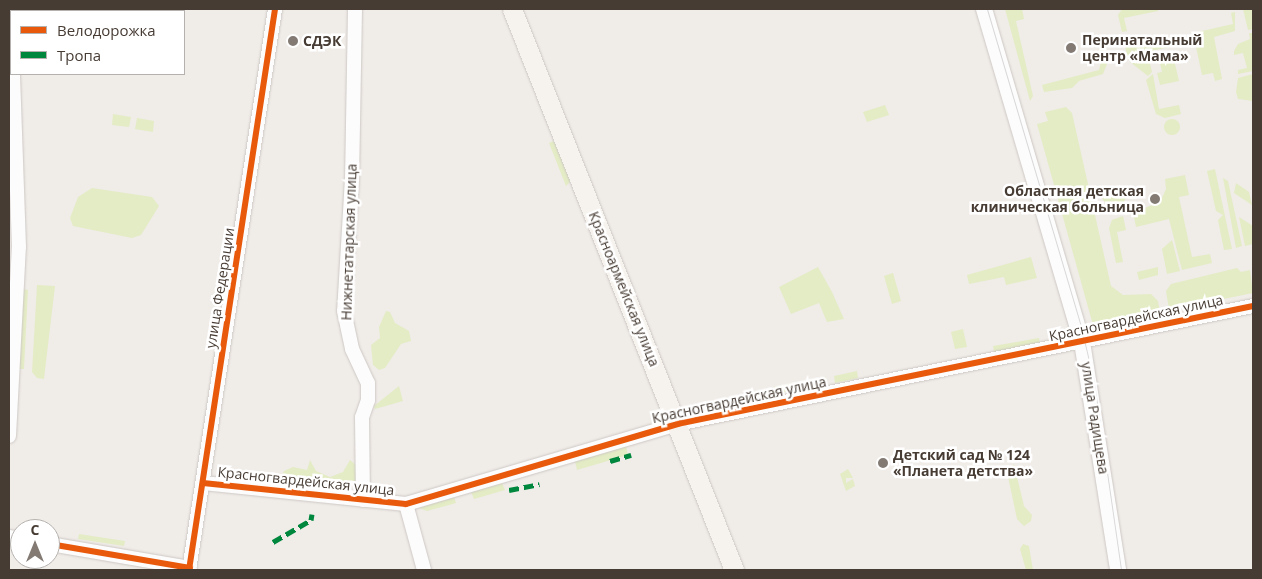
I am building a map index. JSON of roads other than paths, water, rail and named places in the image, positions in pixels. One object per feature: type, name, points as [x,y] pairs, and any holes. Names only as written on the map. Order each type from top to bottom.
[{"type":"main road","name":"Красноармейская улица","points":[[512,9],[734,570]]},
{"type":"street","name":"улица Федерации","points":[[189,569],[275,9]]},
{"type":"street","name":"Нижнетатарская улица","points":[[355,9],[352,178],[344,311],[352,350],[368,383],[368,400],[362,417],[363,500]]},
{"type":"street","name":"улица Радищева","points":[[984,9],[1082,342],[1118,570]]},
{"type":"street","points":[[9,436],[19,247],[13,75]]},
{"type":"street","name":"Красногвардейская улица","points":[[203,483],[406,504],[677,424],[1253,306]]},
{"type":"street","points":[[406,504],[424,570]]},
{"type":"street","points":[[60,546],[189,569]]},
{"type":"tram line","points":[[987,9],[1081,327],[1094,382],[1121,570]]},
{"type":"place","name":"СДЭК","points":[[293,41]]},
{"type":"place","name":"Перинатальный центр «Мама»","points":[[1071,48]]},
{"type":"place","name":"Областная детская клиническая больница","points":[[1155,199]]},
{"type":"place","name":"Детский сад № 124 «Планета детства»","points":[[883,463]]}]
